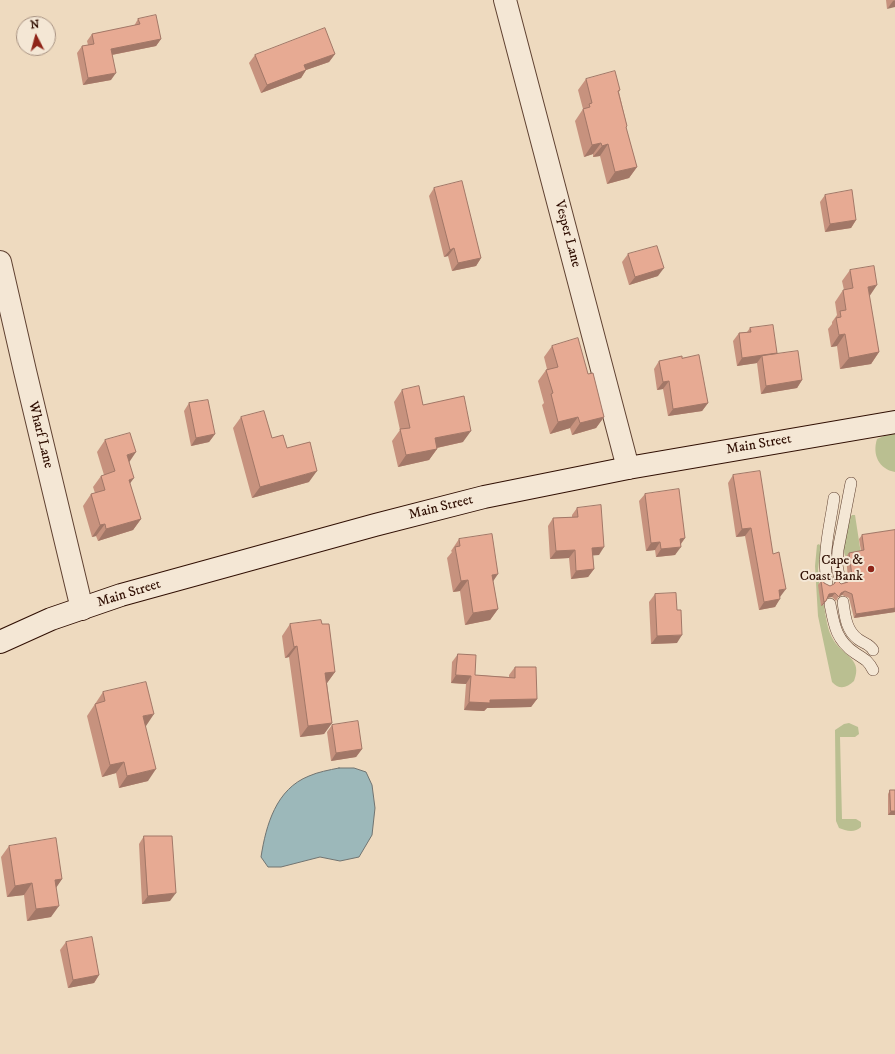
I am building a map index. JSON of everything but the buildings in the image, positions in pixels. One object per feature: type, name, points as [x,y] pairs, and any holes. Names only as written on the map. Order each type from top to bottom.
[{"type":"main road","name":"Vesper Lane","points":[[505,0],[628,468]]},
{"type":"main road","name":"Wharf Lane","points":[[0,262],[82,609]]},
{"type":"main road","name":"Main Street","points":[[0,642],[51,620],[128,593],[375,525],[491,496],[628,468],[895,422]]},
{"type":"lane","points":[[840,581],[837,565],[838,550],[851,483]]},
{"type":"lane","points":[[827,583],[825,556],[834,498]]},
{"type":"lane","points":[[843,602],[846,621],[850,631],[857,638],[871,646],[873,650]]},
{"type":"lane","points":[[830,604],[836,632],[848,647],[866,659],[873,670]]},
{"type":"green space","points":[[895,434],[895,472],[885,468],[881,464],[876,456],[875,450],[877,439]]},
{"type":"green space","points":[[852,515],[855,515],[861,554],[846,557],[844,553],[844,543]]},
{"type":"green space","points":[[819,544],[821,547],[818,569],[821,605],[824,605],[828,628],[834,641],[851,658],[856,668],[854,681],[846,687],[837,686],[832,682],[818,616],[815,566],[817,545]]},
{"type":"green space","points":[[849,723],[858,727],[859,734],[855,737],[840,737],[842,819],[856,819],[861,822],[861,827],[859,829],[850,831],[839,828],[836,821],[835,730],[844,724]]},
{"type":"water","points":[[339,768],[354,768],[366,772],[372,785],[375,808],[372,835],[359,857],[340,861],[320,857],[281,867],[268,867],[261,857],[263,845],[274,809],[281,799],[288,790],[309,776]]},
{"type":"place","name":"Cape & Coast Bank","points":[[871,569]]}]
